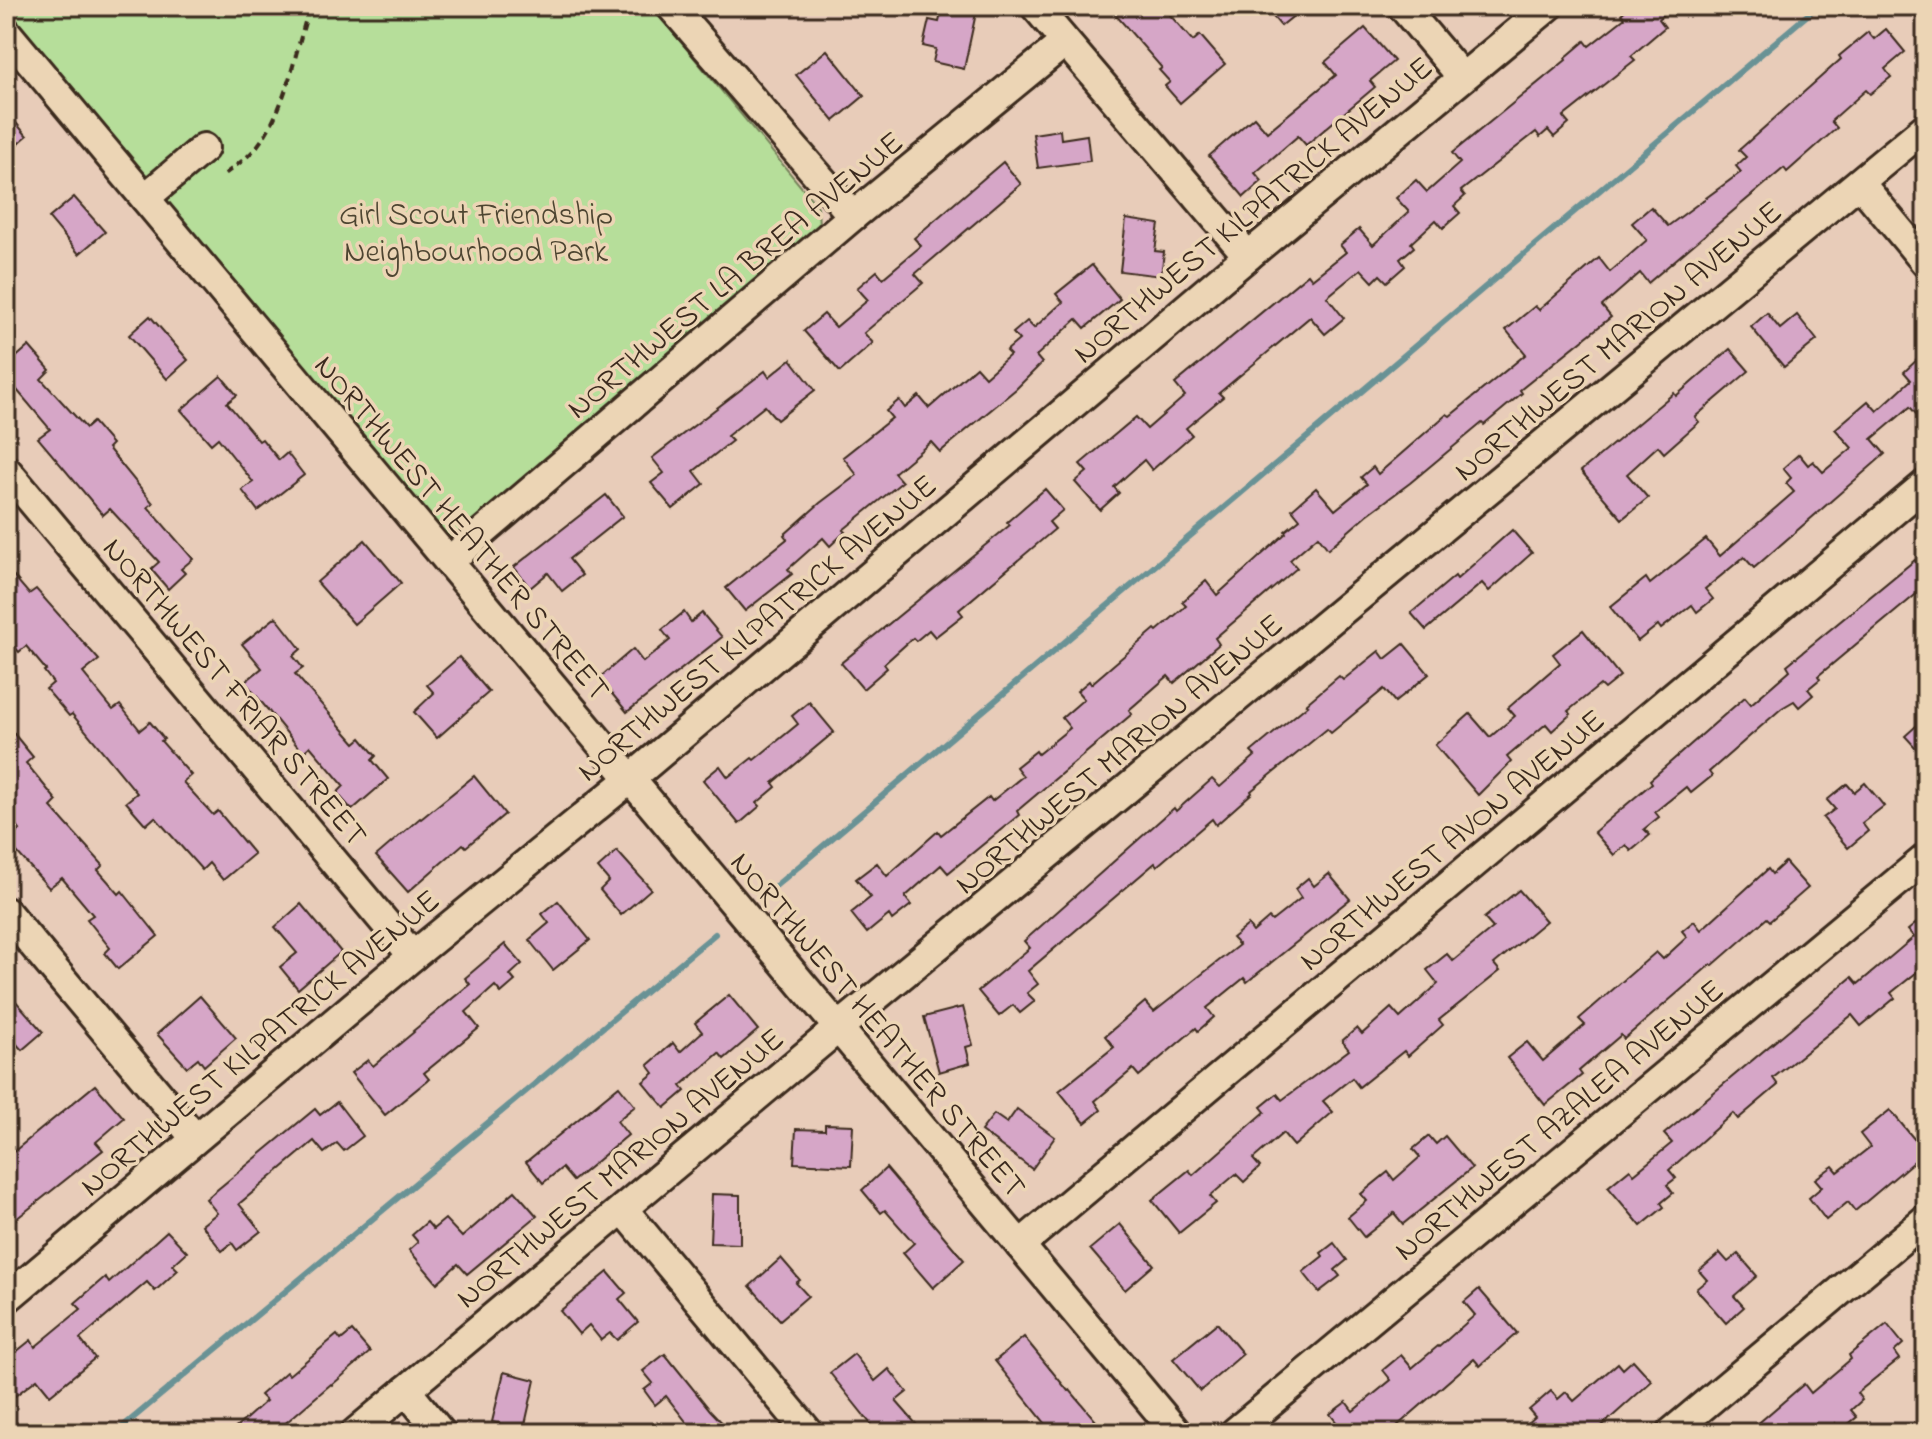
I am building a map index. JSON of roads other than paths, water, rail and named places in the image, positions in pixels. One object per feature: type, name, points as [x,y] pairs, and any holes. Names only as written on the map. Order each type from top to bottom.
[{"type":"street","points":[[671,6],[853,216]]},
{"type":"street","points":[[1035,6],[1248,256]]},
{"type":"street","points":[[1402,6],[1462,77]]},
{"type":"street","name":"NORTHWEST KILPATRICK AVENUE","points":[[6,1299],[1549,6]]},
{"type":"street","name":"NORTHWEST HEATHER STREET","points":[[6,32],[1177,1433]]},
{"type":"street","name":"NORTHWEST LA BREA AVENUE","points":[[449,561],[853,216],[1065,42]]},
{"type":"street","name":"NORTHWEST MARION AVENUE","points":[[355,1433],[837,1029],[1926,127]]},
{"type":"street","points":[[145,198],[204,148]]},
{"type":"street","points":[[1860,183],[1926,263]]},
{"type":"street","name":"NORTHWEST FRIAR STREET","points":[[6,470],[413,956]]},
{"type":"street","name":"NORTHWEST AVON AVENUE","points":[[1020,1245],[1926,484]]},
{"type":"street","name":"NORTHWEST AZALEA AVENUE","points":[[1234,1433],[1926,858]]},
{"type":"street","points":[[6,912],[195,1138]]},
{"type":"street","points":[[623,1209],[809,1433]]},
{"type":"street","points":[[1671,1433],[1926,1219]]},
{"type":"street","points":[[406,1390],[441,1433]]},
{"type":"waterway","points":[[772,889],[1818,6]]},
{"type":"waterway","points":[[115,1433],[715,934]]},
{"type":"park label","name":"Girl Scout Friendship Neighbourhood Park","points":[[476,232]]}]
